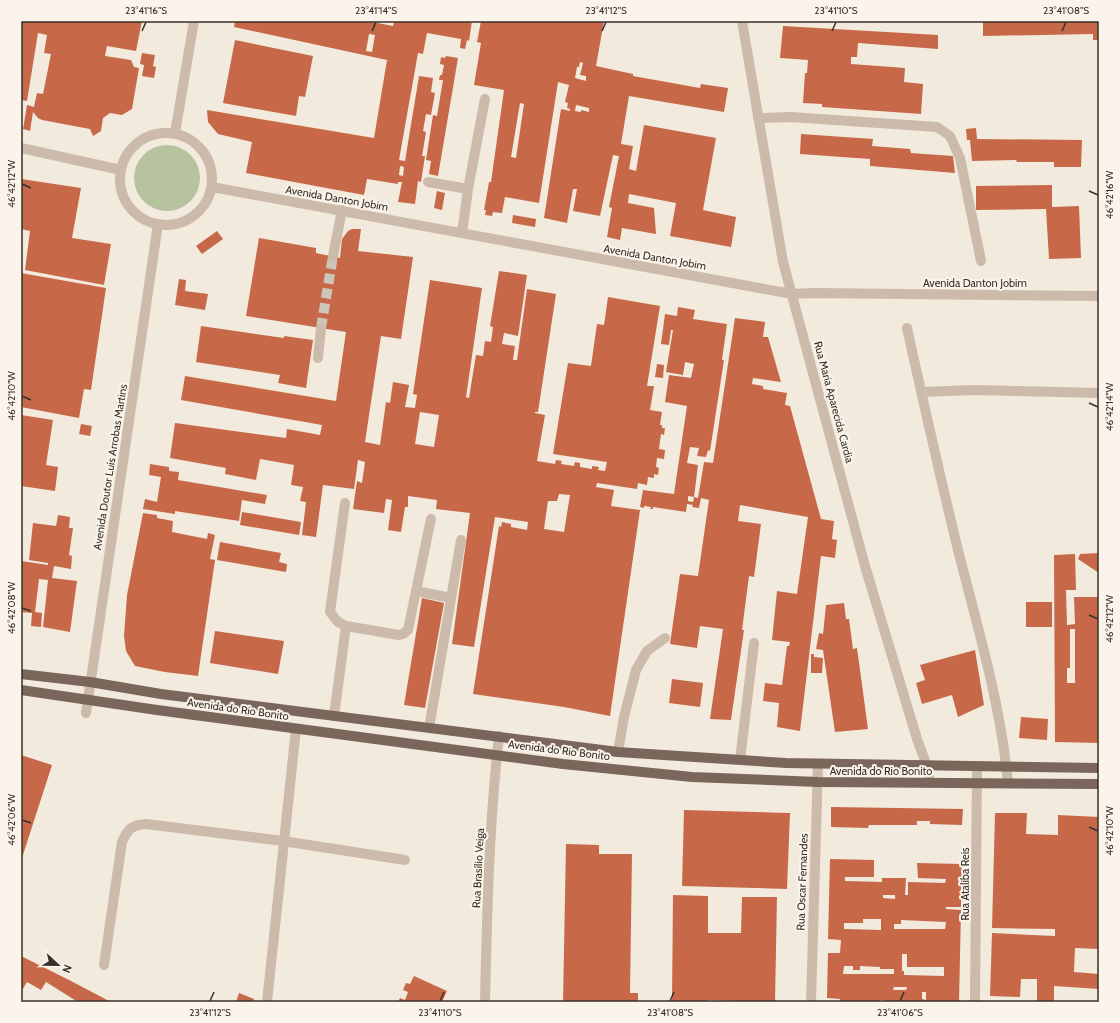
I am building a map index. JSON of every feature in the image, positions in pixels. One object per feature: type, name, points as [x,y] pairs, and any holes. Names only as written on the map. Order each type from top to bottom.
[{"type":"main road","name":"Avenida do Rio Bonito","points":[[21,674],[90,682],[161,694],[618,752],[818,764],[1099,768]]},
{"type":"main road","name":"Avenida do Rio Bonito","points":[[21,690],[296,729],[563,764],[692,777],[818,782],[1099,784]]},
{"type":"street","points":[[175,133],[194,21]]},
{"type":"street","name":"Rua Maria Aparecida Cardia","points":[[742,21],[783,262],[865,566],[917,739],[927,766],[930,783]]},
{"type":"street","points":[[462,233],[468,189],[485,99]]},
{"type":"street","points":[[758,118],[791,117],[937,127],[950,136],[960,158],[981,261]]},
{"type":"street","points":[[160,132],[175,133],[189,138],[200,147],[208,158],[212,172],[212,187],[207,201],[198,212],[186,220],[173,225],[158,224],[144,220],[133,211],[125,199],[120,185],[121,170],[126,156],[134,145],[146,136],[160,132]]},
{"type":"street","points":[[21,148],[121,170]]},
{"type":"street","points":[[428,182],[468,189]]},
{"type":"street","name":"Avenida Danton Jobim","points":[[212,187],[792,294],[1099,296]]},
{"type":"street","points":[[332,256],[342,210]]},
{"type":"street","name":"Avenida Doutor Luís Arrobas Martins","points":[[86,713],[158,224]]},
{"type":"street","points":[[318,358],[321,328]]},
{"type":"street","points":[[907,328],[939,474],[988,669],[1008,783]]},
{"type":"street","points":[[921,392],[973,390],[1099,392]]},
{"type":"street","points":[[345,503],[330,612],[338,622],[346,626],[399,635],[408,630],[431,519]]},
{"type":"street","points":[[429,728],[461,540]]},
{"type":"street","points":[[416,591],[451,598]]},
{"type":"street","points":[[334,716],[346,626]]},
{"type":"street","points":[[618,752],[624,716],[636,670],[647,651],[665,638]]},
{"type":"street","points":[[740,760],[754,643]]},
{"type":"street","points":[[267,1002],[296,729]]},
{"type":"street","name":"Rua Brasílio Veiga","points":[[485,1002],[486,931],[494,786],[499,736]]},
{"type":"street","name":"Rua Oscar Fernandes","points":[[811,1002],[818,764]]},
{"type":"street","name":"Rua Ataliba Reis","points":[[975,1002],[977,767]]},
{"type":"street","points":[[104,965],[122,842],[126,832],[136,824],[283,841],[406,860]]},
{"type":"green space","points":[[160,145],[174,145],[186,150],[195,159],[200,171],[198,191],[191,202],[174,211],[160,211],[148,206],[139,197],[134,185],[134,171],[139,159],[148,150]]},
{"type":"building","points":[[21,21],[142,21],[136,51],[107,46],[105,56],[131,60],[134,67],[139,68],[132,109],[122,115],[110,113],[103,118],[101,131],[93,136],[90,129],[42,120],[33,112],[30,131],[23,129],[27,105],[34,107],[37,93],[43,94],[51,54],[44,53],[47,35],[38,33],[27,101],[21,100]]},
{"type":"building","points":[[235,21],[367,21],[393,26],[394,21],[472,21],[469,41],[467,40],[465,49],[460,48],[461,39],[427,33],[423,54],[418,53],[399,160],[405,161],[419,76],[433,78],[431,92],[435,93],[431,115],[426,114],[423,131],[426,132],[422,156],[425,156],[421,182],[418,181],[415,204],[398,202],[402,182],[398,182],[398,184],[367,179],[364,195],[246,173],[252,142],[218,134],[208,122],[207,110],[374,138],[387,60],[234,27]],"holes":[[[369,34],[375,35],[372,52],[366,51]],[[400,166],[404,167],[403,176],[399,175]]]},
{"type":"building","points":[[481,21],[604,21],[596,66],[633,74],[633,76],[700,88],[701,84],[728,88],[724,112],[629,96],[621,144],[633,146],[629,169],[636,171],[644,125],[716,138],[703,210],[736,217],[731,247],[670,236],[676,203],[629,194],[628,203],[654,208],[656,234],[622,228],[620,240],[607,237],[612,208],[609,207],[619,156],[613,155],[600,216],[573,211],[577,189],[573,189],[567,223],[544,218],[561,109],[570,111],[570,109],[567,108],[568,103],[565,102],[569,85],[558,82],[539,203],[505,197],[502,213],[493,212],[492,216],[485,215],[486,210],[484,210],[489,182],[491,182],[504,90],[474,85],[481,43],[477,42]],"holes":[[[580,62],[583,63],[580,75],[586,76],[586,81],[575,78],[577,67],[579,67]],[[520,103],[524,104],[516,158],[511,157]],[[576,105],[589,108],[589,112],[581,110],[581,112],[575,111]]]},
{"type":"building","points":[[983,21],[1099,21],[1099,40],[1093,40],[1093,34],[983,36]]},
{"type":"building","points":[[783,26],[938,35],[938,49],[858,43],[857,57],[851,57],[851,64],[905,68],[904,82],[923,84],[921,114],[822,107],[822,104],[803,103],[805,73],[807,73],[808,60],[780,58]]},
{"type":"building","points":[[235,40],[313,56],[305,97],[299,96],[296,116],[223,103]]},
{"type":"building","points":[[142,53],[155,55],[153,66],[156,67],[154,78],[142,76],[144,65],[140,64]]},
{"type":"building","points":[[446,56],[458,58],[438,176],[429,174],[431,161],[426,160],[433,115],[437,116],[443,80],[439,80],[440,75],[442,75],[444,65],[440,64],[441,57],[445,58]]},
{"type":"building","points":[[976,128],[977,139],[1082,140],[1081,167],[1054,167],[1054,162],[1017,162],[1016,160],[972,161],[970,140],[967,140],[966,129]]},
{"type":"building","points":[[801,134],[873,139],[872,146],[910,149],[911,153],[953,156],[955,173],[870,166],[870,159],[800,154]]},
{"type":"building","points":[[21,179],[81,188],[72,238],[111,244],[104,285],[25,270],[30,231],[21,229]]},
{"type":"building","points":[[1052,185],[1052,207],[1079,206],[1081,258],[1049,259],[1046,209],[976,210],[976,186]]},
{"type":"building","points":[[437,191],[445,193],[442,210],[434,208]]},
{"type":"building","points":[[513,215],[536,219],[535,227],[512,223]]},
{"type":"building","points":[[352,229],[361,229],[358,251],[413,257],[401,339],[381,336],[365,442],[380,445],[386,402],[390,403],[393,382],[409,385],[405,407],[415,408],[417,395],[413,394],[430,280],[482,288],[466,397],[469,398],[476,355],[483,356],[485,341],[491,342],[493,327],[490,326],[499,271],[527,275],[518,336],[504,333],[502,344],[515,346],[513,360],[517,360],[527,289],[556,294],[538,412],[535,412],[545,415],[537,461],[555,464],[556,460],[562,461],[561,464],[574,466],[575,462],[580,463],[580,467],[592,469],[592,466],[599,467],[598,470],[605,471],[607,462],[553,454],[568,363],[591,366],[597,324],[604,325],[608,297],[660,306],[647,386],[654,386],[650,410],[662,412],[660,425],[662,425],[662,428],[665,428],[664,435],[661,434],[659,449],[665,450],[664,459],[657,458],[656,467],[659,468],[658,475],[654,474],[654,478],[648,477],[647,485],[638,483],[637,489],[597,483],[596,487],[614,490],[611,506],[640,510],[610,716],[564,707],[473,694],[499,526],[501,527],[502,522],[511,524],[511,527],[527,530],[528,522],[495,517],[474,647],[452,644],[470,513],[436,509],[437,500],[408,496],[408,507],[405,507],[401,532],[388,530],[392,500],[386,499],[384,513],[353,509],[357,481],[362,483],[365,462],[358,460],[354,489],[323,485],[316,537],[302,535],[306,502],[300,501],[303,487],[291,485],[294,465],[260,459],[256,480],[225,474],[226,468],[170,458],[175,423],[286,438],[287,429],[320,435],[322,425],[181,400],[185,376],[336,401],[346,332],[246,316],[259,238],[316,248],[316,253],[340,258],[342,239],[348,231]],"holes":[[[420,412],[439,415],[434,447],[415,444]],[[559,494],[570,495],[564,532],[544,529],[548,501],[557,501]]]},
{"type":"building","points":[[217,231],[223,239],[202,254],[196,246]]},
{"type":"building","points":[[21,273],[106,288],[91,390],[84,389],[79,418],[21,407]]},
{"type":"building","points":[[179,279],[186,280],[185,291],[208,294],[205,310],[175,305]]},
{"type":"building","points":[[678,307],[695,310],[693,319],[727,324],[722,360],[724,360],[710,451],[708,450],[706,457],[697,456],[699,448],[690,447],[687,463],[698,465],[694,497],[698,498],[704,462],[713,463],[735,318],[765,322],[763,337],[768,337],[781,382],[753,378],[752,384],[763,386],[763,389],[787,393],[785,405],[790,406],[821,519],[834,521],[832,539],[837,540],[835,558],[821,556],[800,731],[777,727],[779,703],[763,701],[765,683],[782,685],[787,646],[789,646],[790,642],[772,640],[777,591],[797,594],[808,517],[740,505],[738,521],[761,524],[754,577],[749,576],[742,630],[744,630],[731,720],[710,719],[723,629],[700,626],[697,648],[670,644],[680,574],[698,576],[709,500],[701,498],[699,508],[692,507],[693,505],[687,504],[686,512],[653,507],[653,509],[650,509],[651,507],[644,506],[644,508],[640,507],[643,490],[674,494],[687,406],[665,402],[669,375],[691,378],[694,364],[685,362],[683,375],[666,372],[673,330],[671,330],[669,345],[661,344],[665,314],[677,316]],"holes":[[[688,496],[694,497],[693,502],[688,501]]]},
{"type":"building","points":[[201,326],[284,338],[284,336],[313,340],[306,388],[278,383],[280,375],[196,362]]},
{"type":"building","points":[[657,364],[664,365],[663,378],[655,377]]},
{"type":"building","points":[[21,415],[53,420],[46,465],[58,467],[55,491],[21,486]]},
{"type":"building","points":[[81,424],[92,426],[90,436],[79,434]]},
{"type":"building","points":[[150,464],[169,467],[169,471],[179,472],[178,480],[267,495],[265,504],[242,500],[239,521],[175,511],[175,514],[143,509],[145,499],[157,502],[161,477],[149,475]]},
{"type":"building","points":[[242,512],[301,522],[299,535],[240,525]]},
{"type":"building","points":[[143,513],[157,515],[157,518],[173,521],[172,532],[207,539],[208,533],[215,535],[210,559],[215,560],[198,676],[165,672],[135,666],[126,651],[124,636],[127,595]]},
{"type":"building","points":[[58,515],[70,517],[69,528],[73,528],[69,555],[72,556],[71,569],[54,566],[52,578],[77,581],[70,632],[43,627],[48,580],[39,579],[35,612],[42,613],[41,627],[31,626],[32,613],[21,612],[21,561],[48,565],[48,563],[29,560],[33,523],[56,526]]},
{"type":"building","points":[[220,542],[281,553],[279,562],[287,564],[286,572],[217,560]]},
{"type":"building","points":[[1099,553],[1099,573],[1078,559],[1080,554]]},
{"type":"building","points":[[1075,554],[1076,590],[1066,590],[1067,625],[1075,624],[1074,597],[1098,597],[1099,743],[1055,742],[1054,555]],"holes":[[[1070,629],[1075,629],[1075,683],[1067,683],[1067,668],[1070,668]]]},
{"type":"building","points":[[422,598],[444,603],[425,708],[404,705]]},
{"type":"building","points":[[1026,602],[1052,602],[1052,627],[1026,627]]},
{"type":"building","points":[[844,603],[846,619],[849,619],[853,649],[857,648],[868,729],[835,732],[823,650],[816,649],[819,633],[823,634],[826,605]]},
{"type":"building","points":[[215,631],[284,641],[278,674],[210,663]]},
{"type":"building","points":[[975,650],[984,705],[958,717],[952,695],[922,704],[916,683],[925,680],[920,665]]},
{"type":"building","points":[[811,654],[814,654],[814,657],[823,658],[822,673],[811,673]]},
{"type":"building","points":[[672,679],[703,683],[700,707],[669,703]]},
{"type":"building","points":[[1021,717],[1048,719],[1047,740],[1019,738]]},
{"type":"building","points":[[21,755],[52,765],[21,861]]},
{"type":"building","points":[[831,807],[963,809],[962,825],[930,824],[930,821],[917,821],[917,825],[869,825],[868,828],[831,827]]},
{"type":"building","points":[[684,810],[790,813],[787,889],[682,886]]},
{"type":"building","points":[[995,813],[1027,813],[1026,834],[1058,835],[1058,815],[1099,817],[1099,949],[1075,948],[1074,972],[1099,974],[1099,989],[1054,986],[1054,1002],[1037,1002],[1037,979],[1021,979],[1020,997],[990,996],[992,933],[1055,936],[1055,929],[992,928]]},
{"type":"building","points":[[566,844],[599,845],[599,854],[632,854],[630,993],[638,993],[638,1002],[563,1002]]},
{"type":"building","points":[[830,859],[874,860],[874,877],[845,877],[845,881],[882,882],[882,878],[906,878],[905,895],[908,895],[908,882],[945,883],[946,879],[918,878],[917,863],[962,864],[961,907],[946,907],[946,909],[961,910],[959,1002],[885,1002],[885,1000],[880,1000],[880,1002],[840,1002],[840,999],[827,998],[828,953],[840,953],[841,940],[828,939]],"holes":[[[883,895],[895,895],[895,899],[883,898]],[[863,919],[881,919],[881,930],[844,929],[844,923],[863,923]],[[901,920],[946,922],[945,929],[894,929],[894,924],[901,924]],[[902,954],[907,954],[907,967],[944,967],[944,976],[904,975],[904,971],[902,971]],[[844,966],[853,966],[853,970],[860,970],[860,966],[880,967],[880,969],[894,969],[894,974],[843,974]],[[894,987],[907,987],[906,990],[893,990]],[[922,992],[926,992],[926,1000],[922,999]]]},
{"type":"building","points":[[673,895],[708,896],[708,933],[741,933],[742,897],[777,897],[775,1002],[707,1000],[707,1002],[672,1002]]},
{"type":"building","points":[[21,956],[111,1002],[78,1002],[46,982],[41,990],[27,982],[21,992]]},
{"type":"building","points":[[414,976],[447,991],[442,1002],[398,1002],[400,998],[405,1000],[408,992],[403,990],[406,983],[410,984]]},
{"type":"building","points":[[239,993],[254,999],[253,1002],[236,1002]]},
{"type":"tunnel","points":[[321,328],[333,256]]}]
